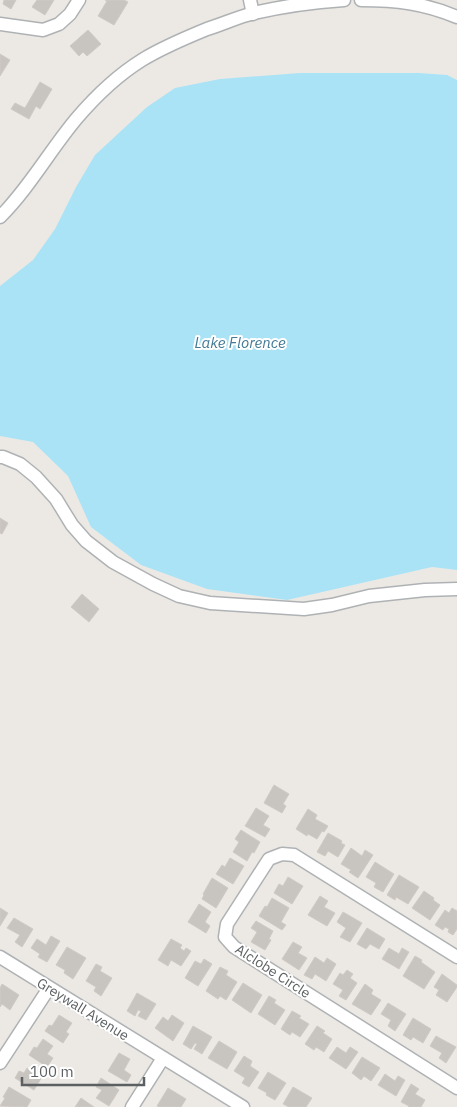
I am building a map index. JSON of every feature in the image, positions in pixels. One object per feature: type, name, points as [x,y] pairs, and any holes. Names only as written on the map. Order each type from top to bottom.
[{"type":"street","points":[[0,24],[43,30],[59,24],[70,14],[78,0]]},
{"type":"street","points":[[250,0],[252,14]]},
{"type":"street","points":[[0,217],[25,189],[59,140],[77,118],[118,78],[141,61],[187,37],[252,14],[298,4],[344,0]]},
{"type":"street","points":[[361,0],[424,5],[457,17]]},
{"type":"street","points":[[0,457],[20,464],[36,478],[56,499],[72,525],[86,541],[113,562],[179,596],[210,603],[304,609],[332,605],[369,596],[425,590],[457,589]]},
{"type":"street","name":"Alclobe Circle","points":[[457,957],[294,855],[282,854],[269,859],[227,924],[225,937],[234,947],[457,1088]]},
{"type":"street","name":"Greywall Avenue","points":[[0,957],[244,1107]]},
{"type":"street","points":[[0,1063],[48,988]]},
{"type":"street","points":[[132,1107],[163,1058]]},
{"type":"water","name":"Lake Florence","points":[[300,73],[419,73],[447,75],[457,80],[457,570],[432,567],[287,600],[207,589],[141,565],[91,527],[68,476],[33,442],[0,436],[0,286],[33,260],[55,229],[95,155],[147,107],[175,88],[220,79]]},
{"type":"building","points":[[4,0],[16,0],[11,9],[3,4]]},
{"type":"building","points":[[37,0],[54,0],[45,15],[32,7]]},
{"type":"building","points":[[105,0],[124,0],[128,2],[114,25],[98,16],[107,1]]},
{"type":"building","points":[[88,30],[101,44],[87,56],[83,52],[79,56],[70,46]]},
{"type":"building","points":[[0,54],[10,60],[0,76]]},
{"type":"building","points":[[40,82],[52,89],[40,109],[36,106],[29,119],[11,109],[15,103],[25,108]]},
{"type":"building","points":[[0,518],[8,523],[2,534],[0,533]]},
{"type":"building","points":[[82,594],[99,609],[89,622],[71,607]]},
{"type":"building","points":[[274,785],[289,794],[283,804],[286,806],[282,813],[264,803]]},
{"type":"building","points":[[256,808],[269,816],[263,825],[270,829],[265,837],[245,826]]},
{"type":"building","points":[[308,809],[317,815],[315,819],[328,826],[317,839],[308,834],[307,836],[296,829]]},
{"type":"building","points":[[241,830],[260,842],[247,861],[233,852],[239,842],[235,839]]},
{"type":"building","points":[[328,833],[342,841],[341,843],[345,845],[338,857],[328,851],[325,856],[317,852]]},
{"type":"building","points":[[351,848],[362,856],[365,850],[373,855],[358,878],[349,872],[351,870],[341,864]]},
{"type":"building","points":[[230,858],[244,866],[233,884],[216,874],[222,865],[225,867]]},
{"type":"building","points":[[375,862],[394,874],[383,892],[374,887],[376,883],[366,877]]},
{"type":"building","points":[[399,875],[419,887],[408,904],[396,897],[395,900],[387,895]]},
{"type":"building","points":[[288,877],[303,886],[292,904],[274,893],[279,884],[283,886]]},
{"type":"building","points":[[212,878],[228,888],[216,908],[202,899]]},
{"type":"building","points":[[424,891],[440,905],[430,920],[412,908]]},
{"type":"building","points":[[320,896],[328,901],[324,907],[335,913],[327,926],[308,915]]},
{"type":"building","points":[[272,898],[289,908],[281,922],[286,925],[282,930],[259,916]]},
{"type":"building","points":[[199,904],[211,912],[205,922],[210,926],[206,933],[188,922]]},
{"type":"building","points":[[0,908],[8,913],[0,926]]},
{"type":"building","points":[[452,908],[457,911],[457,929],[453,935],[448,932],[449,929],[445,927],[443,930],[435,925],[445,910],[449,913]]},
{"type":"building","points":[[343,912],[362,923],[350,942],[340,937],[346,928],[337,922]]},
{"type":"building","points":[[14,918],[33,929],[22,947],[15,942],[20,935],[7,928]]},
{"type":"building","points":[[256,921],[273,931],[269,939],[271,940],[265,950],[251,942],[257,932],[251,928]]},
{"type":"building","points":[[367,928],[385,939],[379,949],[370,944],[366,949],[357,944]]},
{"type":"building","points":[[51,936],[60,941],[47,962],[38,957],[40,954],[31,948],[37,939],[46,945]]},
{"type":"building","points":[[171,939],[182,945],[180,948],[184,951],[186,948],[191,951],[181,966],[171,960],[168,966],[158,960]]},
{"type":"building","points":[[293,942],[302,947],[298,953],[307,958],[299,970],[282,959]]},
{"type":"building","points":[[67,947],[86,958],[73,979],[64,973],[65,970],[56,965]]},
{"type":"building","points":[[389,948],[399,954],[402,948],[409,952],[399,969],[382,959]]},
{"type":"building","points":[[415,956],[435,972],[424,989],[403,976]]},
{"type":"building","points":[[315,957],[324,963],[327,958],[336,964],[326,981],[315,974],[312,979],[304,975]]},
{"type":"building","points":[[204,959],[212,964],[198,986],[185,978],[195,961],[201,964]]},
{"type":"building","points":[[96,964],[102,967],[100,971],[112,978],[101,996],[94,991],[96,987],[86,981]]},
{"type":"building","points":[[220,967],[228,971],[226,975],[237,982],[226,1000],[220,996],[218,999],[206,991]]},
{"type":"building","points":[[347,970],[353,974],[350,978],[357,983],[346,1000],[339,996],[343,990],[333,984],[340,973],[343,975]]},
{"type":"building","points":[[442,974],[457,985],[447,1002],[436,995],[439,990],[434,987]]},
{"type":"building","points":[[243,983],[262,995],[251,1013],[232,1000]]},
{"type":"building","points":[[2,984],[19,995],[10,1010],[2,1004],[0,1007],[0,988]]},
{"type":"building","points":[[365,984],[373,990],[371,994],[381,1000],[371,1015],[352,1004]]},
{"type":"building","points":[[137,993],[156,1004],[146,1020],[138,1016],[141,1011],[138,1010],[135,1016],[127,1011]]},
{"type":"building","points":[[269,996],[276,1000],[274,1003],[285,1010],[275,1025],[258,1014]]},
{"type":"building","points":[[388,1003],[406,1014],[395,1031],[388,1026],[391,1020],[381,1014]]},
{"type":"building","points":[[292,1011],[309,1024],[300,1037],[292,1032],[290,1035],[281,1029]]},
{"type":"building","points":[[59,1015],[72,1023],[66,1032],[69,1034],[63,1043],[45,1031],[49,1025],[52,1026]]},
{"type":"building","points":[[172,1015],[184,1023],[173,1041],[155,1028],[163,1017],[168,1021]]},
{"type":"building","points":[[413,1018],[431,1029],[423,1043],[413,1037],[411,1040],[403,1035]]},
{"type":"building","points":[[193,1026],[212,1037],[202,1054],[194,1049],[197,1044],[195,1043],[191,1049],[183,1044]]},
{"type":"building","points":[[317,1026],[332,1039],[324,1052],[316,1047],[314,1050],[305,1044]]},
{"type":"building","points":[[436,1036],[456,1047],[446,1063],[439,1058],[442,1053],[430,1046]]},
{"type":"building","points":[[43,1039],[53,1046],[47,1054],[53,1058],[47,1067],[29,1055],[34,1047],[37,1048]]},
{"type":"building","points":[[219,1041],[237,1052],[227,1069],[208,1058]]},
{"type":"building","points":[[337,1047],[346,1053],[350,1047],[358,1052],[346,1069],[329,1058]]},
{"type":"building","points":[[119,1053],[130,1059],[124,1070],[131,1075],[127,1082],[108,1071]]},
{"type":"building","points":[[244,1056],[252,1061],[250,1066],[259,1072],[249,1087],[242,1083],[245,1078],[234,1071]]},
{"type":"building","points":[[362,1057],[380,1068],[371,1081],[364,1076],[361,1080],[352,1073]]},
{"type":"building","points":[[27,1068],[42,1077],[34,1090],[15,1078],[19,1071],[24,1073]]},
{"type":"building","points":[[268,1072],[286,1083],[275,1100],[258,1088]]},
{"type":"building","points":[[385,1074],[395,1081],[398,1076],[405,1080],[396,1096],[378,1085]]},
{"type":"building","points":[[101,1078],[119,1090],[109,1106],[96,1098],[102,1090],[96,1087]]},
{"type":"building","points":[[411,1084],[419,1089],[415,1094],[425,1100],[421,1107],[408,1107],[401,1102]]},
{"type":"building","points":[[9,1087],[31,1100],[27,1107],[0,1106]]},
{"type":"building","points":[[293,1087],[312,1098],[306,1107],[289,1107],[283,1104]]},
{"type":"building","points":[[168,1088],[186,1099],[181,1107],[157,1106]]},
{"type":"building","points":[[81,1098],[94,1107],[75,1107]]}]
